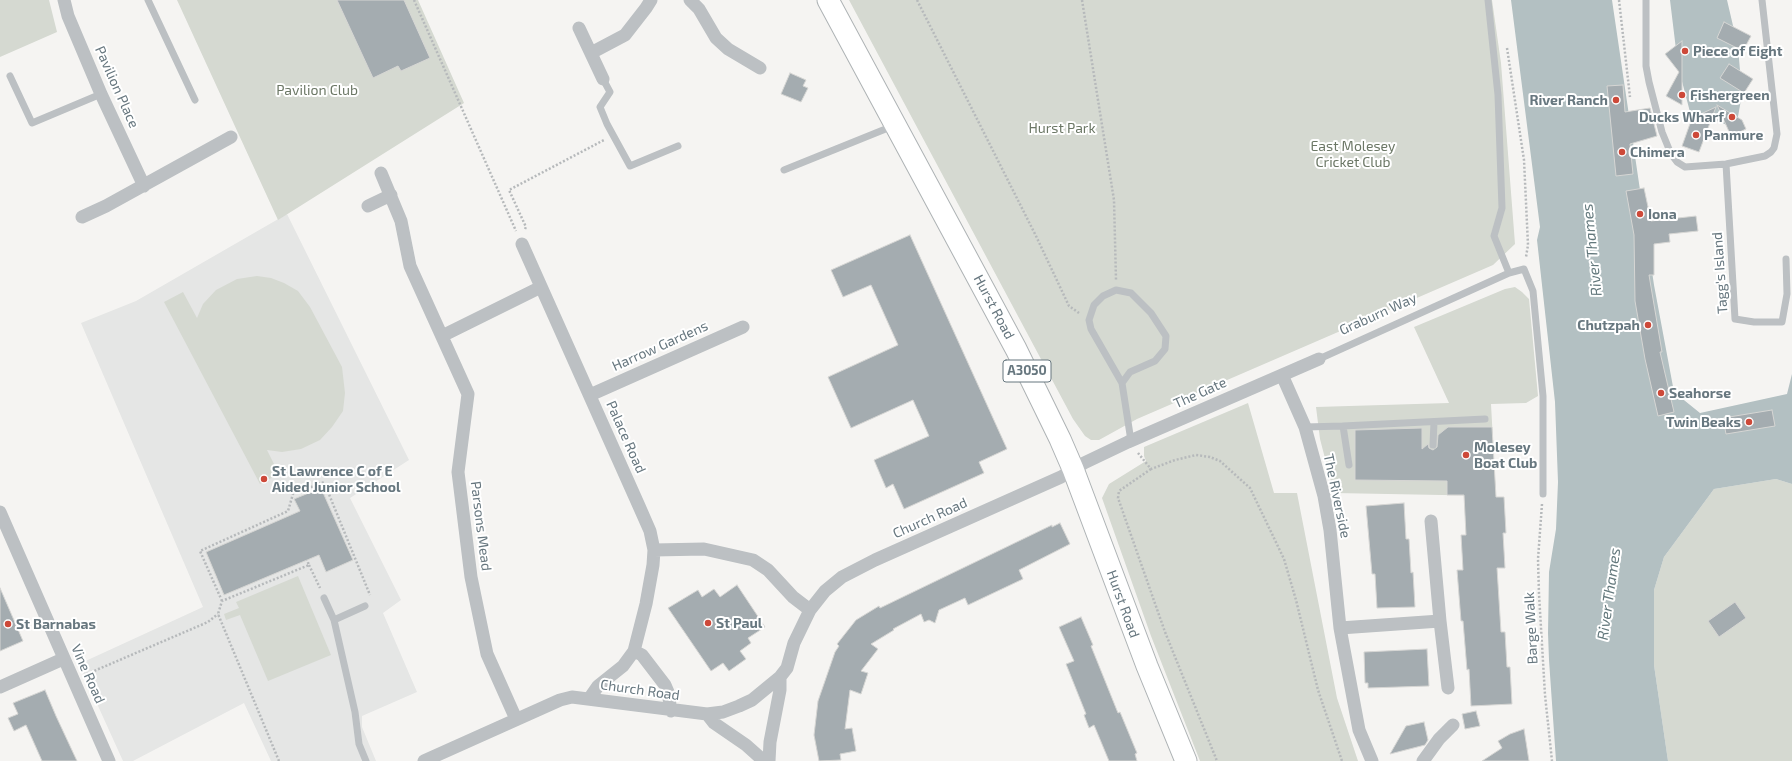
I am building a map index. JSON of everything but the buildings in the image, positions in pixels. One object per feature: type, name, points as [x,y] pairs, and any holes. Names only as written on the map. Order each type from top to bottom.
[{"type":"main road","name":"Hurst Road","points":[[828,0],[1016,349],[1074,470],[1144,660],[1186,761]]},
{"type":"street","points":[[591,53],[626,35],[651,0]]},
{"type":"street","points":[[690,0],[699,9],[716,38],[728,50],[760,68]]},
{"type":"street","name":"Pavilion Place","points":[[67,1],[68,16],[101,94],[144,186]]},
{"type":"street","points":[[579,28],[603,79]]},
{"type":"street","points":[[82,217],[144,186],[231,137]]},
{"type":"street","name":"Parsons Mead","points":[[381,173],[401,221],[410,266],[468,394],[458,472],[471,577],[487,654],[516,719]]},
{"type":"street","points":[[368,206],[391,195]]},
{"type":"street","name":"Palace Road","points":[[522,244],[650,531],[654,550],[647,598],[634,650],[623,666],[598,686],[590,699]]},
{"type":"street","points":[[442,336],[541,288]]},
{"type":"street","name":"Harrow Gardens","points":[[590,395],[742,327]]},
{"type":"street","name":"Graburn Way","points":[[1246,390],[1319,359]]},
{"type":"street","name":"The Riverside","points":[[1282,375],[1305,427],[1324,496],[1330,530],[1340,628],[1359,730],[1372,761]]},
{"type":"street","name":"The Gate","points":[[1131,441],[1246,390]]},
{"type":"street","points":[[1074,470],[1084,462],[1131,441]]},
{"type":"street","name":"Church Road","points":[[424,761],[516,719],[560,700],[572,697],[707,714],[723,712],[740,706],[752,700],[780,677],[786,668],[794,643],[810,610],[825,591],[842,577],[875,560],[1061,478],[1074,470]]},
{"type":"street","name":"Vine Road","points":[[0,512],[63,659],[109,761]]},
{"type":"street","points":[[1431,521],[1448,688]]},
{"type":"street","points":[[654,550],[704,549],[753,560],[768,570],[793,597],[810,610]]},
{"type":"street","points":[[1340,628],[1440,621]]},
{"type":"street","points":[[634,650],[642,655],[665,685],[668,692],[671,710]]},
{"type":"street","points":[[0,687],[63,659]]},
{"type":"street","points":[[769,761],[770,742],[780,690],[780,677]]},
{"type":"street","points":[[707,714],[714,723],[746,745],[764,761]]},
{"type":"street","points":[[1423,761],[1439,739],[1453,725]]},
{"type":"lane","points":[[148,0],[195,100]]},
{"type":"lane","points":[[1488,0],[1498,95],[1502,208],[1494,236],[1509,273]]},
{"type":"lane","points":[[1646,0],[1646,66],[1662,132],[1677,162],[1685,167],[1726,164],[1765,156],[1771,152],[1776,140],[1762,0]]},
{"type":"lane","points":[[10,76],[32,123],[101,94]]},
{"type":"lane","points":[[603,79],[610,92],[600,107],[607,124],[630,166],[678,146]]},
{"type":"lane","points":[[784,170],[895,125]]},
{"type":"lane","name":"Tagg's Island","points":[[1726,164],[1735,319],[1754,322],[1782,322],[1787,294],[1786,259]]},
{"type":"lane","points":[[1524,269],[1533,291],[1543,396],[1543,494]]},
{"type":"lane","name":"Graburn Way","points":[[1319,359],[1509,273],[1524,269]]},
{"type":"lane","points":[[1122,382],[1130,372],[1155,360],[1165,349],[1166,336],[1151,313],[1132,293],[1116,290],[1103,296],[1094,305],[1089,320],[1091,329],[1122,382],[1131,441]]},
{"type":"lane","points":[[1305,427],[1485,419]]},
{"type":"lane","points":[[1433,445],[1434,422]]},
{"type":"lane","points":[[1343,426],[1349,465]]},
{"type":"lane","points":[[324,598],[334,620],[355,712],[359,744],[366,761]]},
{"type":"lane","points":[[334,620],[365,606]]},
{"type":"path","points":[[414,0],[522,244]]},
{"type":"path","points":[[917,0],[1036,236],[1069,306],[1089,320]]},
{"type":"path","points":[[1082,0],[1114,200],[1116,290]]},
{"type":"path","points":[[1619,0],[1630,97]]},
{"type":"path","points":[[1506,46],[1524,160],[1528,245],[1524,269]]},
{"type":"path","points":[[522,244],[526,227],[509,190],[604,140],[607,124]]},
{"type":"path","points":[[1131,441],[1150,470]]},
{"type":"path","points":[[1217,761],[1166,632],[1118,498],[1119,490],[1150,470],[1176,460],[1196,455],[1210,457],[1220,461],[1250,488],[1284,560],[1296,600],[1318,690],[1342,761]]},
{"type":"path","points":[[73,680],[208,622],[218,614],[222,601],[200,551],[288,511],[293,494],[324,482],[373,602],[365,606]]},
{"type":"path","name":"Barge Walk","points":[[1543,494],[1538,559],[1539,594],[1545,695],[1552,761]]},
{"type":"path","points":[[307,560],[324,598]]},
{"type":"path","points":[[222,601],[309,565]]},
{"type":"path","points":[[218,614],[279,761]]},
{"type":"shaded area","name":"St Lawrence C of E Aided Junior School","points":[[287,214],[409,460],[350,498],[401,600],[383,613],[417,692],[362,716],[362,727],[376,761],[271,761],[244,703],[133,761],[123,761],[79,664],[203,607],[81,323],[136,301]]},
{"type":"green space","points":[[0,0],[49,0],[57,32],[0,57]]},
{"type":"green space","name":"Pavilion Club","points":[[177,0],[418,0],[464,103],[278,220]]},
{"type":"green space","points":[[849,0],[1492,0],[1501,63],[1515,244],[1493,265],[1137,419],[1099,440],[1091,440],[1085,436],[1073,419]]},
{"type":"green space","points":[[257,276],[271,278],[298,291],[310,307],[342,367],[345,393],[343,411],[332,427],[320,440],[301,449],[282,452],[267,450],[279,474],[260,484],[164,302],[183,292],[197,318],[203,304],[216,290],[237,279]]},
{"type":"green space","points":[[1515,287],[1529,299],[1538,396],[1526,403],[1491,404],[1496,496],[1334,493],[1320,439],[1316,407],[1449,403],[1414,327],[1505,289]]},
{"type":"green space","points":[[1248,403],[1274,493],[1297,493],[1337,698],[1358,761],[1200,761],[1151,636],[1102,498],[1109,484],[1146,461],[1144,456],[1144,447]]},
{"type":"green space","points":[[1776,479],[1792,484],[1792,761],[1668,761],[1654,665],[1654,590],[1664,557],[1714,489]]},
{"type":"green space","points":[[298,576],[331,655],[268,681],[240,615],[226,620],[224,614],[239,608],[236,602]]},
{"type":"water","name":"River Thames","points":[[1511,0],[1612,0],[1654,285],[1674,392],[1700,413],[1787,394],[1792,374],[1792,484],[1776,479],[1714,489],[1664,557],[1654,590],[1654,665],[1668,761],[1556,761],[1548,633],[1549,572],[1556,529],[1558,482],[1555,402],[1537,240],[1540,227]]},
{"type":"water","points":[[1670,0],[1727,0],[1738,47],[1742,94],[1736,128],[1690,112],[1678,66]]},
{"type":"place","name":"Piece of Eight","points":[[1685,51]]},
{"type":"place","name":"Fishergreen","points":[[1682,95]]},
{"type":"place","name":"River Ranch","points":[[1616,100]]},
{"type":"place","name":"Ducks Wharf","points":[[1732,117]]},
{"type":"place","name":"Panmure","points":[[1696,135]]},
{"type":"place","name":"Chimera","points":[[1622,152]]},
{"type":"place","name":"Iona","points":[[1640,214]]},
{"type":"place","name":"Chutzpah","points":[[1648,325]]},
{"type":"place","name":"Seahorse","points":[[1661,393]]},
{"type":"place","name":"Twin Beaks","points":[[1749,422]]},
{"type":"place","name":"Molesey Boat Club","points":[[1466,455]]},
{"type":"place","name":"St Lawrence C of E Aided Junior School","points":[[264,479]]},
{"type":"place","name":"St Paul","points":[[708,623]]},
{"type":"place","name":"St Barnabas","points":[[8,624]]},
{"type":"park label","name":"Hurst Park","points":[[1062,128]]},
{"type":"park label","name":"East Molesey Cricket Club","points":[[1353,154]]}]
